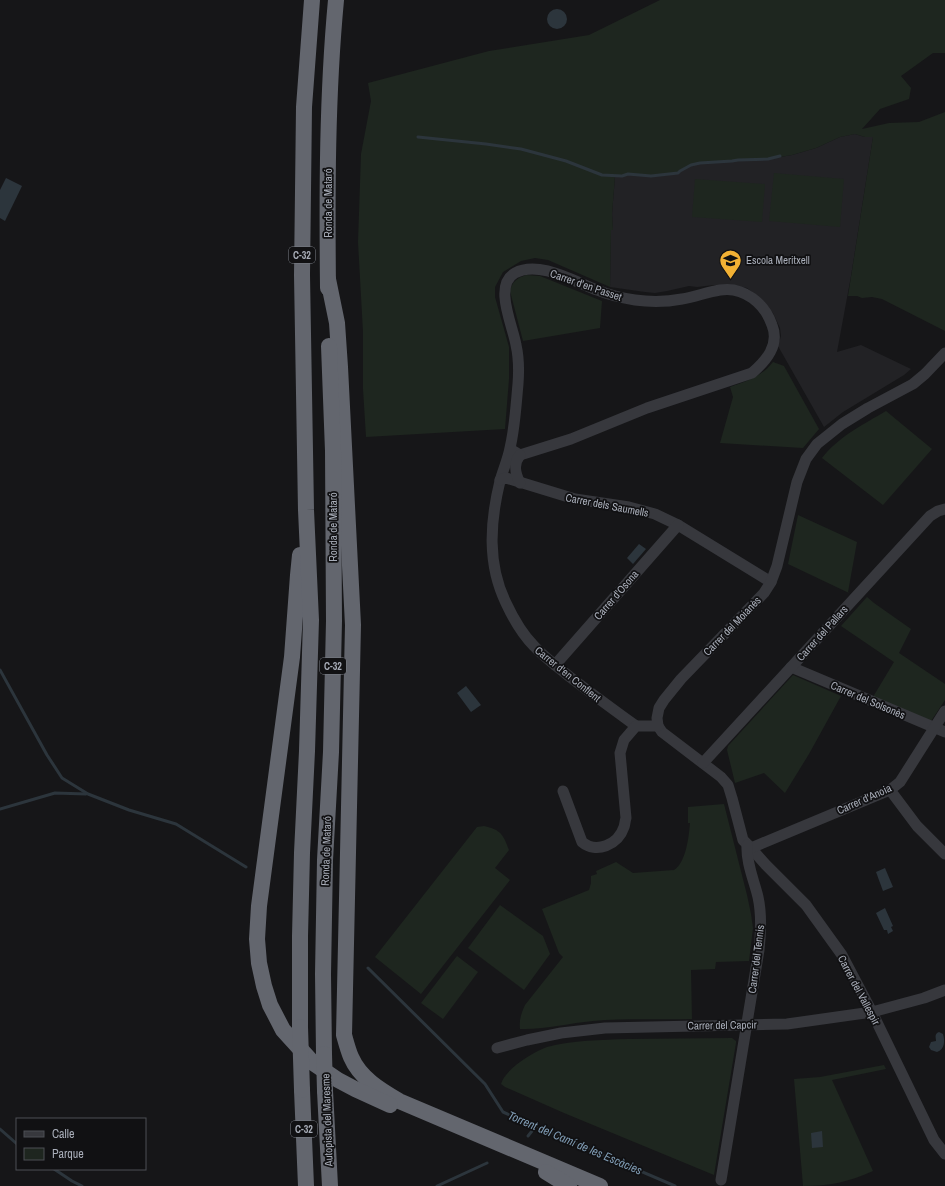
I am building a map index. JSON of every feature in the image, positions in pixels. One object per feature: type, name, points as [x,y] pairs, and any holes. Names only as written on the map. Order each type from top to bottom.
[{"type":"highway","name":"C-32","points":[[306,1186],[300,1027],[300,936],[311,620],[306,510],[302,275],[304,107],[312,0]]},
{"type":"highway","name":"Ronda de Mataró","points":[[324,1054],[323,974],[325,860],[331,752],[334,621],[333,451],[329,367],[328,279],[329,104],[336,0]]},
{"type":"highway","points":[[328,279],[337,323],[353,625],[344,1036],[351,1057],[362,1075],[386,1094],[399,1101],[600,1186]]},
{"type":"highway","points":[[306,510],[298,575],[291,665],[259,906],[257,939],[259,963],[270,1005],[283,1030],[313,1063],[338,1080],[369,1096],[536,1166],[568,1186]]},
{"type":"highway","name":"Autopista del Maresme","points":[[324,1054],[330,1186]]},
{"type":"street","name":"Carrer d'en Passet","points":[[510,449],[516,411],[518,362],[517,346],[504,296],[504,288],[512,275],[519,271],[526,269],[541,270],[614,296],[648,302],[681,299],[721,290],[734,291],[746,294],[755,300],[764,309],[770,319],[774,330],[772,351],[761,365],[752,373],[647,408],[571,439],[520,455]]},
{"type":"street","name":"Carrer del Moianès","points":[[658,726],[657,718],[659,708],[664,700],[681,679],[764,593],[771,582],[777,566],[797,482],[806,459],[817,444],[842,424],[913,384],[945,353]]},
{"type":"street","points":[[510,449],[520,455],[515,466],[516,474],[520,483]]},
{"type":"street","name":"Carrer d'en Conflent","points":[[510,449],[500,480],[494,512],[492,536],[493,558],[498,583],[506,603],[523,633],[534,647],[605,704],[636,726]]},
{"type":"street","name":"Carrer dels Saumells","points":[[500,480],[506,478],[575,499],[629,507],[667,519],[771,582]]},
{"type":"street","name":"Carrer del Pallars","points":[[703,763],[930,516],[945,509]]},
{"type":"street","name":"Carrer d'Osona","points":[[555,665],[678,525]]},
{"type":"street","name":"Carrer del Solsonès","points":[[791,668],[945,732]]},
{"type":"street","name":"Carrer d'Anoia","points":[[749,846],[890,790],[900,782],[945,711]]},
{"type":"street","points":[[563,791],[582,842],[586,846],[598,848],[615,841],[624,827],[626,818],[620,753],[624,740],[636,726],[658,726]]},
{"type":"street","name":"Carrer del Tennis","points":[[658,726],[662,732],[722,777],[728,785],[743,840],[749,846],[747,852],[748,862],[758,898],[761,927],[758,950],[721,1180]]},
{"type":"street","points":[[890,790],[917,826],[945,854]]},
{"type":"street","name":"Carrer del Vallespir","points":[[749,846],[806,905],[842,956],[872,1012],[934,1140],[945,1154]]},
{"type":"street","name":"Carrer del Capcir","points":[[497,1048],[561,1033],[605,1028],[787,1024],[872,1012],[924,998],[945,990]]},
{"type":"shaded area","points":[[557,9],[564,12],[567,19],[564,26],[557,29],[550,26],[547,19],[550,12]]},
{"type":"shaded area","name":"Escola Meritxell","points":[[855,134],[865,137],[873,137],[851,276],[837,352],[861,345],[911,369],[904,375],[843,412],[824,427],[778,346],[781,336],[780,328],[773,313],[761,299],[747,288],[735,285],[689,286],[655,293],[610,287],[611,229],[613,230],[612,214],[615,176],[628,174],[644,175],[680,171],[691,165],[700,163],[768,159],[792,155],[816,148],[840,137]]},
{"type":"shaded area","points":[[6,178],[22,186],[5,221],[0,218],[0,190]]},
{"type":"shaded area","points":[[639,544],[646,549],[633,564],[627,558]]},
{"type":"shaded area","points":[[466,686],[481,705],[471,712],[457,693]]},
{"type":"shaded area","points":[[885,868],[893,887],[883,891],[876,872]]},
{"type":"shaded area","points":[[885,908],[893,926],[891,927],[893,931],[888,934],[887,930],[884,930],[876,913]]},
{"type":"shaded area","points":[[939,1032],[943,1034],[944,1042],[942,1049],[937,1052],[931,1050],[929,1047],[931,1042],[936,1041],[936,1035]]},
{"type":"shaded area","points":[[822,1131],[823,1147],[812,1148],[811,1133]]},
{"type":"green space","points":[[660,0],[945,0],[945,53],[933,53],[901,76],[911,88],[909,99],[880,109],[862,129],[889,123],[919,122],[945,112],[945,331],[882,299],[848,296],[873,137],[865,137],[855,134],[840,137],[816,148],[792,155],[768,159],[700,163],[680,170],[678,173],[653,176],[619,175],[615,176],[612,214],[613,230],[611,230],[610,287],[548,260],[535,258],[521,261],[503,272],[495,287],[495,297],[509,347],[509,379],[505,429],[366,437],[363,389],[363,332],[358,242],[361,154],[371,101],[368,83],[489,51],[589,35]]},
{"type":"green space","points":[[774,173],[844,179],[840,227],[769,221]]},
{"type":"green space","points":[[695,179],[765,184],[762,222],[692,217]]},
{"type":"green space","points":[[526,275],[540,276],[602,301],[600,328],[523,341],[510,291],[516,280]]},
{"type":"green space","points":[[773,362],[784,366],[819,429],[803,448],[720,443],[733,397],[730,387],[759,375]]},
{"type":"green space","points":[[886,411],[932,449],[883,505],[822,458],[828,450],[843,437]]},
{"type":"green space","points":[[798,515],[857,542],[849,593],[788,564]]},
{"type":"green space","points":[[867,597],[911,629],[899,653],[945,684],[945,700],[931,721],[873,697],[894,662],[841,626]]},
{"type":"green space","points":[[793,675],[841,696],[809,754],[785,793],[764,773],[735,783],[727,750],[728,746]]},
{"type":"green space","points":[[724,804],[751,914],[753,928],[749,961],[716,962],[715,969],[691,970],[692,1019],[605,1020],[520,1029],[522,1011],[525,1005],[563,957],[559,953],[542,909],[589,890],[591,876],[597,874],[596,871],[616,862],[633,873],[674,870],[681,862],[686,849],[690,823],[688,823],[688,807]]},
{"type":"green space","points":[[484,826],[498,831],[505,840],[509,850],[495,868],[510,880],[421,994],[375,957],[477,827]]},
{"type":"green space","points":[[500,905],[543,936],[550,954],[524,990],[468,948]]},
{"type":"green space","points":[[457,956],[478,972],[443,1019],[421,1003]]},
{"type":"green space","points":[[732,1038],[736,1041],[736,1043],[714,1175],[564,1113],[501,1084],[508,1073],[527,1057],[541,1049],[557,1045],[577,1042],[628,1039]]},
{"type":"green space","points":[[884,1065],[886,1069],[832,1080],[873,1171],[839,1183],[803,1186],[794,1079],[820,1077]]},
{"type":"waterway","points":[[418,137],[521,149],[566,161],[602,175],[622,176],[628,174],[651,176],[678,173],[691,165],[700,163],[768,159],[780,156]]},
{"type":"waterway","name":"Torrent del Camí de les Escàcies","points":[[0,670],[47,755],[62,778],[88,794],[129,810],[176,824],[246,867]]},
{"type":"waterway","points":[[0,809],[55,793],[86,794]]},
{"type":"waterway","name":"Torrent del Camí de les Escàcies","points":[[368,968],[485,1084],[503,1112],[675,1186]]},
{"type":"waterway","points":[[528,1136],[536,1126]]},
{"type":"waterway","points":[[0,1129],[16,1143]]},
{"type":"waterway","points":[[437,1186],[487,1163]]},
{"type":"waterway","points":[[56,1170],[82,1186]]},
{"type":"place","name":"Escola Meritxell","points":[[730,280]]}]
